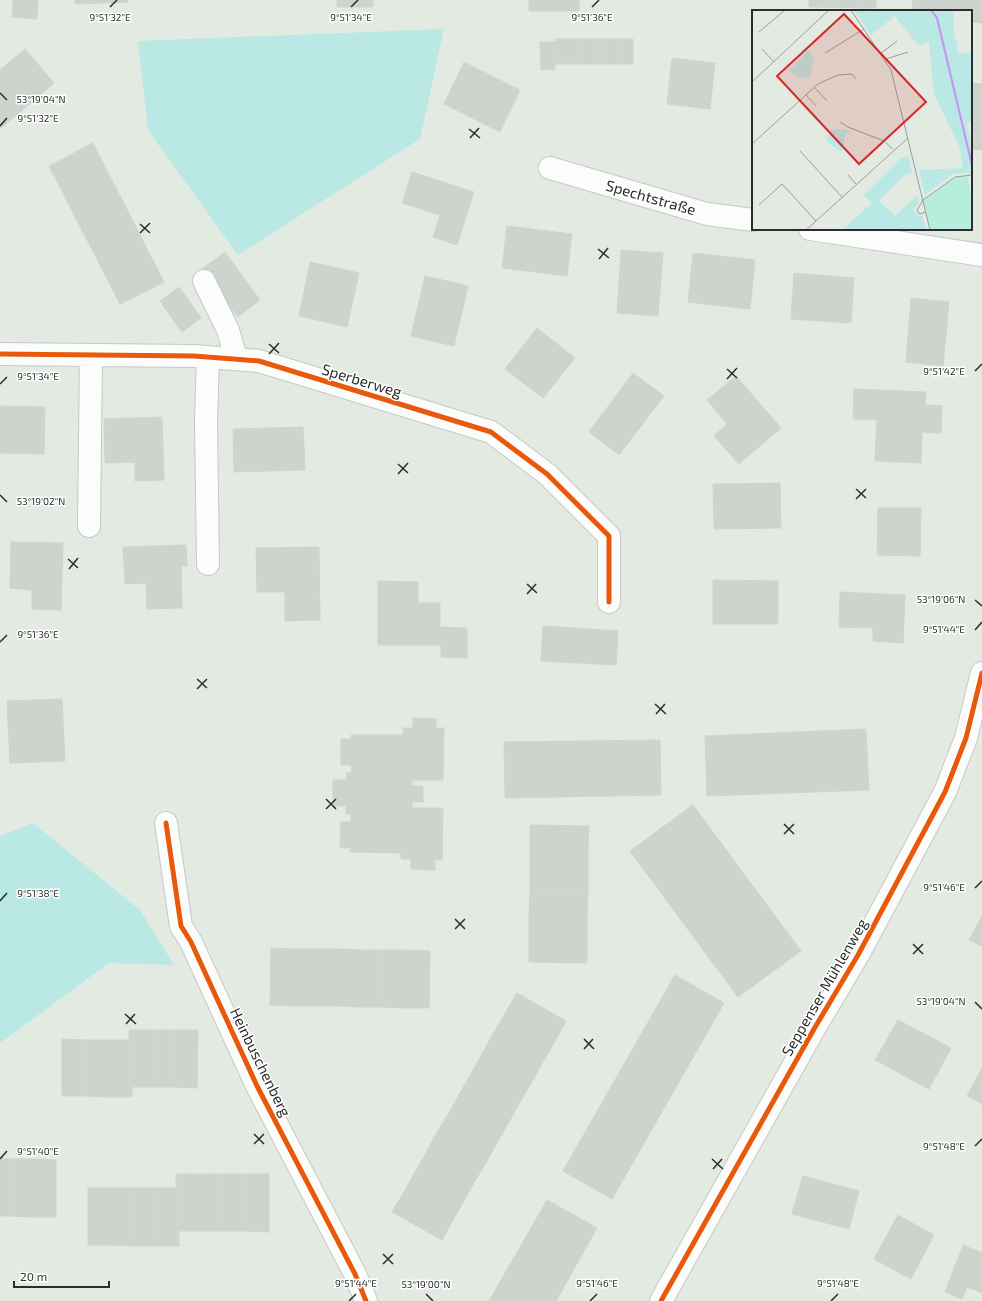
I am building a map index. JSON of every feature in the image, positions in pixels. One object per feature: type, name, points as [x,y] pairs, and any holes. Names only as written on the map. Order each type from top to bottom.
[{"type":"street","name":"Spechtstraße","points":[[550,168],[707,214],[752,220]]},
{"type":"street","points":[[817,230],[982,255]]},
{"type":"street","points":[[204,281],[228,330],[236,359]]},
{"type":"street","name":"Sperberweg","points":[[0,354],[208,357],[259,361],[491,432],[547,474],[609,536],[609,602]]},
{"type":"street","points":[[88,526],[92,356]]},
{"type":"street","points":[[208,357],[206,422],[208,564]]},
{"type":"street","name":"Seppenser Mühlenweg","points":[[661,1301],[814,1029],[858,956],[945,792],[966,738],[982,673]]},
{"type":"street","name":"Heinbuschenberg","points":[[166,823],[181,926],[191,942],[258,1086],[352,1267],[366,1301]]},
{"type":"shaded area","points":[[444,29],[420,139],[238,255],[148,130],[138,41]]},
{"type":"shaded area","points":[[33,823],[140,910],[174,965],[109,963],[0,1043],[0,836]]},
{"type":"building","points":[[13,0],[38,0],[37,19],[12,17]]},
{"type":"building","points":[[75,0],[128,0],[128,2],[75,4]]},
{"type":"building","points":[[337,0],[373,0],[373,7],[337,7]]},
{"type":"building","points":[[529,0],[579,0],[579,11],[529,11]]},
{"type":"building","points":[[809,0],[876,0],[876,8],[809,7]]},
{"type":"building","points":[[913,0],[982,0],[982,23],[972,22],[972,10],[912,10]]},
{"type":"building","points":[[556,39],[568,39],[568,64],[555,64]]},
{"type":"building","points":[[568,39],[581,39],[581,64],[568,64]]},
{"type":"building","points":[[581,39],[594,39],[594,64],[581,64]]},
{"type":"building","points":[[594,39],[607,39],[607,64],[594,64]]},
{"type":"building","points":[[607,39],[620,39],[620,64],[607,64]]},
{"type":"building","points":[[620,39],[633,39],[633,64],[620,64]]},
{"type":"building","points":[[540,42],[555,42],[555,69],[541,70]]},
{"type":"building","points":[[25,49],[54,83],[0,129],[0,70]]},
{"type":"building","points":[[672,58],[715,63],[710,109],[667,104]]},
{"type":"building","points":[[464,62],[520,90],[500,132],[444,104]]},
{"type":"building","points":[[972,83],[982,84],[982,150],[972,149]]},
{"type":"building","points":[[93,143],[164,282],[120,304],[49,166]]},
{"type":"building","points":[[412,172],[474,192],[457,245],[433,237],[440,215],[402,203]]},
{"type":"building","points":[[507,226],[572,234],[567,276],[502,268]]},
{"type":"building","points":[[621,250],[663,253],[658,316],[617,313]]},
{"type":"building","points":[[225,252],[260,300],[238,317],[202,269]]},
{"type":"building","points":[[693,253],[755,260],[750,309],[688,302]]},
{"type":"building","points":[[310,262],[359,273],[347,327],[299,316]]},
{"type":"building","points":[[794,273],[854,278],[851,323],[791,319]]},
{"type":"building","points":[[425,276],[468,286],[454,346],[411,336]]},
{"type":"building","points":[[179,287],[201,318],[182,332],[160,301]]},
{"type":"building","points":[[911,298],[949,302],[943,366],[906,362]]},
{"type":"building","points":[[537,328],[575,358],[543,398],[505,369]]},
{"type":"building","points":[[633,373],[664,396],[619,455],[589,432]]},
{"type":"building","points":[[736,376],[781,428],[739,464],[714,436],[727,424],[707,400]]},
{"type":"building","points":[[854,389],[926,392],[925,405],[942,406],[941,433],[922,432],[921,463],[875,461],[877,420],[853,419]]},
{"type":"building","points":[[0,406],[45,407],[44,454],[0,453]]},
{"type":"building","points":[[162,417],[164,480],[135,481],[135,462],[105,463],[104,419]]},
{"type":"building","points":[[303,427],[305,470],[234,472],[233,429]]},
{"type":"building","points":[[780,483],[781,528],[714,529],[713,484]]},
{"type":"building","points":[[878,508],[921,508],[920,556],[877,555]]},
{"type":"building","points":[[11,542],[63,543],[61,610],[32,609],[32,590],[10,588]]},
{"type":"building","points":[[186,545],[187,566],[181,566],[182,608],[147,609],[146,583],[125,584],[123,547]]},
{"type":"building","points":[[319,547],[320,620],[285,621],[285,592],[257,592],[256,548]]},
{"type":"building","points":[[713,580],[778,581],[778,624],[713,624]]},
{"type":"building","points":[[378,581],[418,582],[418,603],[440,603],[440,627],[467,628],[467,658],[441,657],[441,645],[378,645]]},
{"type":"building","points":[[840,592],[905,595],[903,643],[873,641],[873,628],[839,627]]},
{"type":"building","points":[[543,626],[618,631],[616,665],[541,661]]},
{"type":"building","points":[[62,699],[65,761],[10,763],[7,701]]},
{"type":"building","points":[[413,718],[436,719],[436,728],[444,728],[443,780],[412,780],[412,786],[423,786],[423,802],[412,802],[412,808],[443,808],[442,860],[435,860],[435,870],[411,869],[411,859],[401,859],[401,853],[350,852],[351,848],[340,848],[341,822],[351,822],[351,814],[346,814],[346,806],[333,806],[333,780],[347,780],[346,773],[351,773],[352,765],[341,765],[341,739],[351,739],[351,735],[403,735],[403,728],[413,728]]},
{"type":"building","points":[[866,729],[869,790],[707,796],[705,736]]},
{"type":"building","points":[[660,740],[661,795],[505,798],[504,742]]},
{"type":"building","points":[[693,805],[801,951],[738,997],[630,851]]},
{"type":"building","points":[[530,825],[589,826],[588,847],[530,846]]},
{"type":"building","points":[[530,846],[588,847],[588,870],[530,869]]},
{"type":"building","points":[[530,869],[588,870],[588,891],[530,891]]},
{"type":"building","points":[[530,891],[588,891],[587,915],[529,914]]},
{"type":"building","points":[[529,914],[587,915],[587,938],[529,937]]},
{"type":"building","points":[[982,916],[982,946],[969,940]]},
{"type":"building","points":[[529,937],[587,938],[587,963],[529,962]]},
{"type":"building","points":[[271,948],[295,949],[294,1006],[270,1005]]},
{"type":"building","points":[[295,949],[317,949],[316,1006],[294,1006]]},
{"type":"building","points":[[317,949],[340,949],[338,1006],[316,1006]]},
{"type":"building","points":[[340,949],[360,950],[360,1007],[338,1006]]},
{"type":"building","points":[[360,950],[383,950],[383,1007],[360,1007]]},
{"type":"building","points":[[383,950],[405,950],[404,1008],[383,1007]]},
{"type":"building","points":[[405,950],[430,951],[429,1008],[404,1008]]},
{"type":"building","points":[[675,975],[724,1003],[612,1199],[563,1171]]},
{"type":"building","points":[[517,993],[566,1021],[554,1043],[504,1015]]},
{"type":"building","points":[[504,1015],[554,1043],[543,1062],[493,1034]]},
{"type":"building","points":[[898,1020],[951,1048],[929,1089],[875,1060]]},
{"type":"building","points":[[129,1030],[131,1030],[131,1097],[107,1097],[108,1040],[129,1040]]},
{"type":"building","points":[[131,1030],[153,1030],[153,1087],[132,1087],[131,1097]]},
{"type":"building","points":[[153,1030],[175,1030],[175,1087],[153,1087]]},
{"type":"building","points":[[175,1030],[198,1030],[197,1088],[175,1087]]},
{"type":"building","points":[[493,1034],[543,1062],[532,1082],[482,1054]]},
{"type":"building","points":[[62,1039],[85,1040],[85,1096],[62,1096]]},
{"type":"building","points":[[85,1040],[108,1040],[107,1097],[85,1096]]},
{"type":"building","points":[[482,1054],[532,1082],[520,1102],[471,1074]]},
{"type":"building","points":[[982,1068],[982,1104],[967,1096]]},
{"type":"building","points":[[471,1074],[520,1102],[509,1122],[460,1093]]},
{"type":"building","points":[[460,1093],[509,1122],[498,1141],[449,1113]]},
{"type":"building","points":[[449,1113],[498,1141],[487,1161],[437,1132]]},
{"type":"building","points":[[437,1132],[487,1161],[475,1181],[426,1153]]},
{"type":"building","points":[[426,1153],[475,1181],[464,1201],[415,1172]]},
{"type":"building","points":[[0,1159],[10,1159],[10,1216],[0,1216]]},
{"type":"building","points":[[10,1159],[33,1159],[32,1217],[10,1216]]},
{"type":"building","points":[[33,1159],[56,1160],[56,1217],[32,1217]]},
{"type":"building","points":[[415,1172],[464,1201],[453,1220],[404,1192]]},
{"type":"building","points":[[176,1174],[178,1174],[178,1246],[155,1246],[155,1188],[176,1188]]},
{"type":"building","points":[[178,1174],[200,1174],[200,1231],[179,1231],[179,1246],[178,1246]]},
{"type":"building","points":[[200,1174],[222,1174],[222,1231],[200,1231]]},
{"type":"building","points":[[222,1174],[245,1174],[245,1231],[222,1231]]},
{"type":"building","points":[[245,1174],[269,1174],[269,1232],[245,1231]]},
{"type":"building","points":[[803,1176],[859,1191],[849,1229],[792,1214]]},
{"type":"building","points":[[88,1188],[112,1188],[111,1245],[88,1245]]},
{"type":"building","points":[[112,1188],[133,1188],[133,1246],[111,1245]]},
{"type":"building","points":[[133,1188],[155,1188],[155,1246],[133,1246]]},
{"type":"building","points":[[404,1192],[453,1220],[442,1240],[392,1212]]},
{"type":"building","points":[[547,1200],[597,1228],[556,1301],[489,1301]]},
{"type":"building","points":[[898,1215],[934,1235],[911,1279],[874,1259]]},
{"type":"building","points":[[963,1245],[982,1253],[982,1293],[967,1287],[962,1299],[945,1292]]},
{"type":"cycle path","points":[[0,354],[194,356],[259,361],[491,432],[547,474],[609,536],[609,602]]},
{"type":"cycle path","points":[[661,1301],[814,1029],[858,955],[945,792],[966,738],[982,673]]},
{"type":"cycle path","points":[[166,823],[181,926],[191,942],[257,1086],[355,1274],[366,1301]]}]
